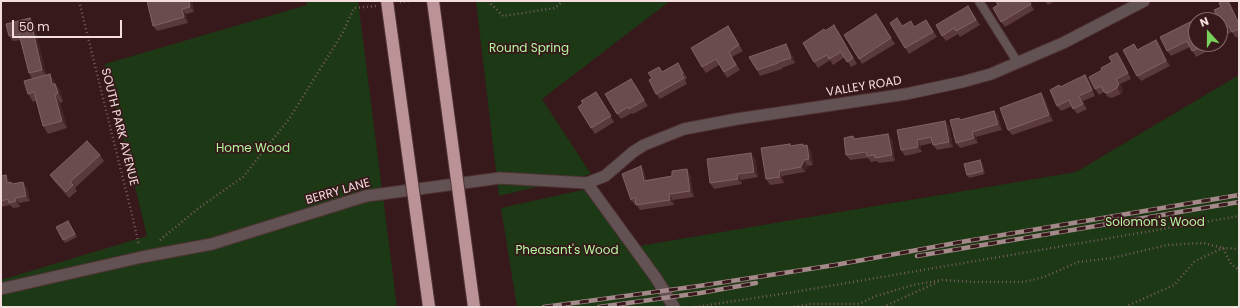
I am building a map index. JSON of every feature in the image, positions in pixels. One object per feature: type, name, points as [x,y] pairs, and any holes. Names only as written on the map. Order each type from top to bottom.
[{"type":"highway","points":[[387,1],[429,307]]},
{"type":"highway","points":[[433,1],[474,307]]},
{"type":"street","name":"VALLEY ROAD","points":[[587,183],[605,176],[632,152],[644,144],[684,129],[737,119],[906,94],[991,74],[1063,43],[1144,1]]},
{"type":"street","name":"BERRY LANE","points":[[1,289],[142,257],[212,244],[366,196],[500,178],[587,183]]},
{"type":"street","points":[[587,183],[656,278],[674,307]]},
{"type":"lane","points":[[979,1],[1018,63]]},
{"type":"path","name":"SOUTH PARK AVENUE","points":[[79,1],[142,257]]},
{"type":"path","points":[[156,244],[200,207],[243,177],[289,119],[342,34],[354,8],[376,6],[375,1]]},
{"type":"path","points":[[488,1],[503,16],[555,8],[563,1]]},
{"type":"path","points":[[695,307],[794,292],[1239,216]]},
{"type":"path","points":[[794,307],[810,304],[859,304],[876,296],[913,285],[942,280],[974,282],[1024,282],[1044,277],[1078,262],[1112,258],[1167,245],[1203,243],[1239,250]]},
{"type":"path","points":[[1223,248],[1231,264],[1239,270]]},
{"type":"path","points":[[1125,307],[1174,285],[1195,260],[1223,248]]},
{"type":"path","points":[[883,307],[942,280]]},
{"type":"green space","name":"Home Wood","points":[[306,1],[358,1],[397,307],[1,307],[1,280],[147,236],[105,64],[307,5]]},
{"type":"green space","name":"Round Spring","points":[[476,1],[670,1],[542,99],[591,174],[499,196]]},
{"type":"green space","name":"Solomon's Wood","points":[[1239,75],[1239,307],[517,307],[501,208],[591,188],[633,247],[1076,172]]},
{"type":"building","points":[[147,1],[189,1],[190,7],[182,9],[184,17],[153,26]]},
{"type":"building","points":[[996,1],[1029,1],[1031,4],[1001,22],[993,8],[998,5]]},
{"type":"building","points":[[1228,1],[1239,24],[1239,29],[1232,32],[1228,26],[1228,12],[1215,12],[1214,10],[1221,7],[1219,3]]},
{"type":"building","points":[[968,6],[976,20],[956,31],[954,28],[942,36],[936,25]]},
{"type":"building","points":[[876,14],[891,38],[859,59],[844,35]]},
{"type":"building","points":[[30,18],[42,70],[29,73],[19,34],[9,36],[6,24]]},
{"type":"building","points":[[897,18],[902,26],[911,21],[914,27],[926,20],[933,32],[905,48],[890,23]]},
{"type":"building","points":[[1188,23],[1188,43],[1187,41],[1167,51],[1160,37]]},
{"type":"building","points":[[834,25],[853,58],[847,62],[841,52],[829,59],[827,55],[814,62],[803,43],[824,29],[825,31]]},
{"type":"building","points":[[728,26],[739,45],[729,52],[736,65],[724,72],[716,59],[702,67],[691,48]]},
{"type":"building","points":[[1156,40],[1166,61],[1137,76],[1123,50],[1134,44],[1137,50]]},
{"type":"building","points":[[786,44],[791,58],[778,63],[757,70],[749,57]]},
{"type":"building","points":[[1117,53],[1128,73],[1116,79],[1119,84],[1117,88],[1108,93],[1104,92],[1101,86],[1095,89],[1089,77],[1102,70],[1101,68],[1112,62],[1109,57]]},
{"type":"building","points":[[678,63],[683,73],[681,74],[684,78],[656,94],[649,80],[652,78],[648,73],[659,67],[662,72]]},
{"type":"building","points":[[50,74],[52,84],[55,84],[58,93],[55,95],[62,121],[43,126],[34,92],[28,94],[24,81]]},
{"type":"building","points":[[1085,75],[1092,90],[1079,96],[1083,104],[1073,109],[1069,100],[1057,106],[1050,90]]},
{"type":"building","points":[[631,79],[644,100],[617,114],[605,94]]},
{"type":"building","points":[[596,92],[611,116],[591,128],[578,107],[583,103],[581,101]]},
{"type":"building","points":[[1041,93],[1049,115],[1008,130],[1000,108]]},
{"type":"building","points":[[994,111],[998,124],[972,132],[974,138],[956,143],[950,120],[959,118],[960,120]]},
{"type":"building","points":[[945,121],[949,142],[933,145],[931,137],[917,140],[918,147],[901,150],[897,130]]},
{"type":"building","points":[[888,134],[892,155],[875,158],[875,155],[867,156],[866,152],[846,155],[844,138],[853,136],[854,139]]},
{"type":"building","points":[[87,141],[100,155],[70,182],[73,185],[66,192],[50,175]]},
{"type":"building","points":[[790,144],[790,146],[803,144],[803,146],[807,145],[809,159],[804,160],[801,167],[779,171],[780,177],[766,179],[761,148]]},
{"type":"building","points":[[751,153],[754,172],[737,174],[738,179],[710,183],[707,159]]},
{"type":"building","points":[[980,160],[983,171],[967,175],[964,164]]},
{"type":"building","points":[[641,166],[644,181],[672,176],[672,171],[687,169],[690,191],[669,194],[670,200],[636,205],[635,197],[631,200],[622,174]]},
{"type":"building","points":[[6,175],[7,183],[11,182],[12,184],[23,182],[26,196],[15,198],[16,201],[9,203],[8,199],[1,201],[1,176]]},
{"type":"building","points":[[68,221],[75,234],[63,240],[56,227]]},
{"type":"railway","points":[[544,307],[699,286],[835,265],[1239,195]]},
{"type":"railway","points":[[917,256],[1239,202]]},
{"type":"railway","points":[[599,307],[700,293],[756,283]]},
{"type":"park label","name":"Pheasant's Wood","points":[[567,251]]}]
